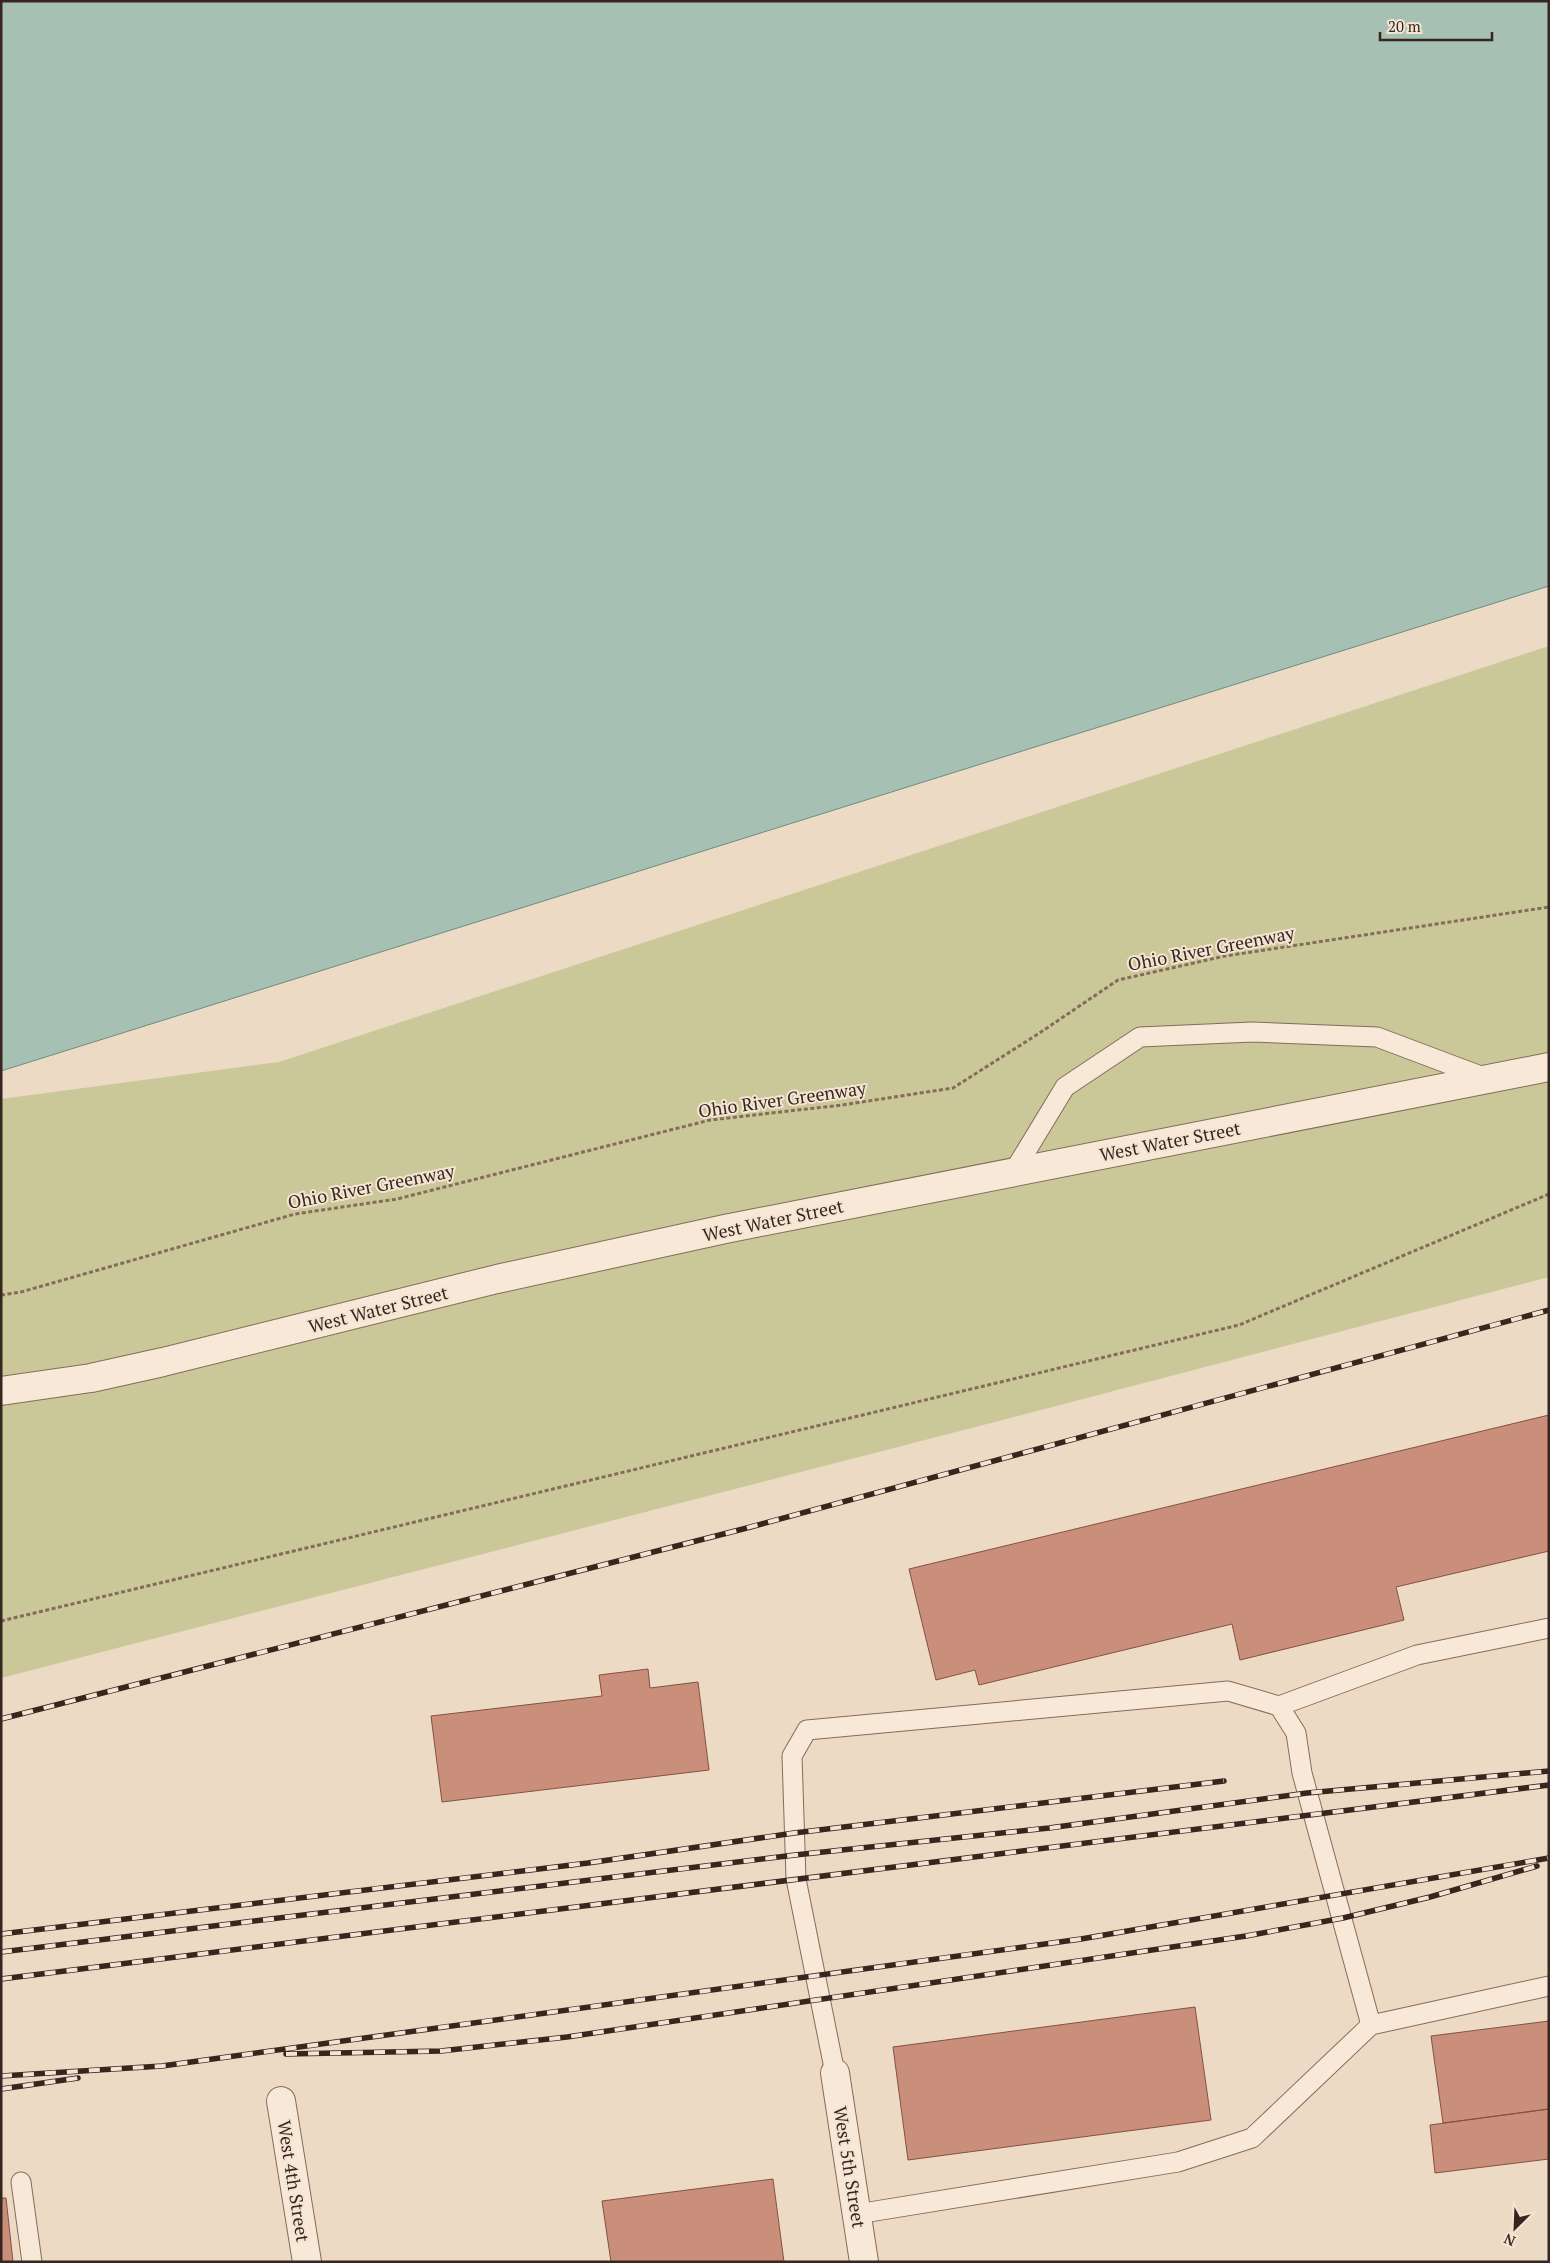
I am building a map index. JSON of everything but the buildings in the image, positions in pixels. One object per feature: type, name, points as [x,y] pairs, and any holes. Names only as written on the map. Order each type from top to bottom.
[{"type":"street","name":"West Water Street","points":[[1,1391],[91,1378],[206,1352],[497,1279],[724,1230],[1014,1171],[1490,1080],[1549,1067]]},
{"type":"street","name":"West 5th Street","points":[[835,2073],[864,2262]]},
{"type":"street","name":"West 4th Street","points":[[281,2101],[307,2262]]},
{"type":"lane","points":[[1014,1171],[1065,1087],[1140,1037],[1252,1032],[1377,1037],[1490,1080]]},
{"type":"lane","points":[[835,2073],[796,1879],[792,1756],[807,1730],[1228,1691],[1278,1706],[1417,1655],[1549,1628]]},
{"type":"lane","points":[[1278,1706],[1296,1733],[1302,1773],[1371,2025]]},
{"type":"lane","points":[[857,2214],[1178,2162],[1252,2138],[1371,2025],[1549,1986]]},
{"type":"lane","points":[[21,2182],[32,2262]]},
{"type":"path","name":"Ohio River Greenway","points":[[1,1295],[20,1292],[295,1214],[396,1199],[710,1120],[842,1105],[953,1088],[1118,980],[1225,956],[1549,908]]},
{"type":"path","points":[[1,1621],[1238,1325],[1549,1194]]},
{"type":"shaded area","points":[[1,1],[1549,1],[1549,586],[1,1071]]},
{"type":"shaded area","points":[[1549,646],[1549,1277],[1,1678],[1,1099],[279,1062]]},
{"type":"railway","points":[[1,1719],[743,1529],[1549,1310]]},
{"type":"railway","points":[[1,1952],[795,1855],[1049,1828],[1307,1793],[1549,1771]]},
{"type":"railway","points":[[1,1934],[588,1863],[794,1833],[1224,1781]]},
{"type":"railway","points":[[1,1979],[1549,1785]]},
{"type":"railway","points":[[1,2076],[162,2066],[1081,1939],[1549,1858]]},
{"type":"railway","points":[[286,2054],[441,2051],[567,2037],[1246,1936],[1343,1918],[1430,1897],[1537,1866]]},
{"type":"railway","points":[[1,2089],[78,2078]]}]
